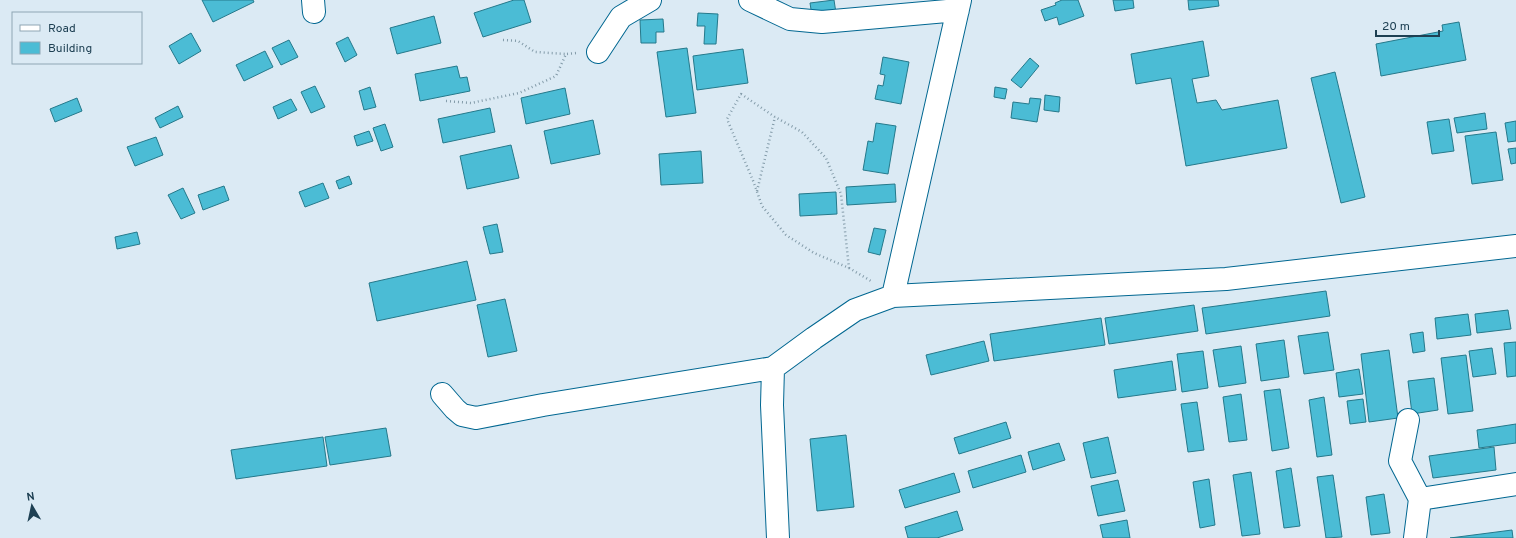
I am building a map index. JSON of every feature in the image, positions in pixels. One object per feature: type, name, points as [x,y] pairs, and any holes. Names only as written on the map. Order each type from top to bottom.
[{"type":"street","points":[[598,52],[620,17],[650,0]]},
{"type":"street","points":[[750,0],[790,19],[822,22],[959,5],[893,296]]},
{"type":"street","points":[[442,394],[462,415],[476,418],[543,405],[773,368],[855,310],[893,296],[1226,279],[1516,246]]},
{"type":"street","points":[[773,368],[772,405],[778,538]]},
{"type":"street","points":[[1408,420],[1400,461],[1420,499],[1415,538]]},
{"type":"street","points":[[1420,499],[1516,484]]},
{"type":"path","points":[[503,40],[518,41],[535,52],[566,54],[598,52]]},
{"type":"path","points":[[446,101],[471,103],[519,92],[556,76],[566,54]]},
{"type":"path","points":[[741,94],[802,132],[826,158],[841,194],[849,268],[814,253],[786,235],[762,206],[756,191],[727,119],[741,94]]},
{"type":"path","points":[[756,191],[776,117]]},
{"type":"building","points":[[202,0],[253,0],[254,2],[213,22]]},
{"type":"building","points":[[514,0],[524,0],[531,22],[483,37],[474,13]]},
{"type":"building","points":[[834,0],[836,13],[812,16],[810,3]]},
{"type":"building","points":[[1062,0],[1078,0],[1084,16],[1059,25],[1057,17],[1045,21],[1041,10],[1056,5],[1055,3]]},
{"type":"building","points":[[1113,0],[1133,0],[1134,8],[1115,11]]},
{"type":"building","points":[[1188,0],[1218,0],[1219,6],[1189,10]]},
{"type":"building","points":[[698,13],[718,14],[716,44],[704,44],[705,26],[697,26]]},
{"type":"building","points":[[434,16],[441,43],[397,54],[390,28]]},
{"type":"building","points":[[663,19],[664,32],[656,32],[656,43],[641,43],[640,20]]},
{"type":"building","points":[[1459,22],[1466,60],[1381,76],[1376,44],[1443,31],[1442,25]]},
{"type":"building","points":[[191,33],[201,51],[179,64],[169,46]]},
{"type":"building","points":[[348,37],[357,55],[345,62],[336,43]]},
{"type":"building","points":[[289,40],[298,57],[281,65],[272,48]]},
{"type":"building","points":[[1203,41],[1209,76],[1192,79],[1197,103],[1216,100],[1222,110],[1278,100],[1287,148],[1186,166],[1171,78],[1136,84],[1131,54]]},
{"type":"building","points":[[687,48],[696,113],[666,117],[657,52]]},
{"type":"building","points":[[743,49],[748,83],[697,90],[693,56]]},
{"type":"building","points":[[265,51],[273,67],[244,81],[236,65]]},
{"type":"building","points":[[883,57],[909,62],[901,104],[875,99],[878,85],[883,86],[885,75],[880,74]]},
{"type":"building","points":[[1030,58],[1039,66],[1021,88],[1011,80]]},
{"type":"building","points":[[457,66],[460,78],[467,77],[470,91],[420,101],[415,74]]},
{"type":"building","points":[[1335,72],[1365,197],[1341,203],[1311,78]]},
{"type":"building","points":[[315,86],[325,107],[311,113],[301,92]]},
{"type":"building","points":[[370,87],[376,107],[364,110],[359,91]]},
{"type":"building","points":[[995,87],[1007,89],[1005,99],[994,97]]},
{"type":"building","points":[[565,88],[570,114],[526,124],[521,98]]},
{"type":"building","points":[[1045,95],[1060,97],[1059,112],[1044,110]]},
{"type":"building","points":[[77,98],[82,111],[55,122],[50,109]]},
{"type":"building","points":[[1030,98],[1041,99],[1037,122],[1011,118],[1013,102],[1029,104]]},
{"type":"building","points":[[291,99],[297,110],[278,119],[273,107]]},
{"type":"building","points":[[178,106],[183,117],[160,128],[155,118]]},
{"type":"building","points":[[490,108],[495,132],[443,143],[438,119]]},
{"type":"building","points":[[1485,113],[1487,129],[1457,133],[1454,118]]},
{"type":"building","points":[[1449,119],[1454,151],[1432,154],[1427,122]]},
{"type":"building","points":[[593,120],[600,154],[551,164],[544,131]]},
{"type":"building","points":[[1516,121],[1516,141],[1508,142],[1505,123]]},
{"type":"building","points":[[876,123],[896,126],[888,174],[863,170],[868,141],[873,142]]},
{"type":"building","points":[[385,124],[393,147],[381,151],[373,128]]},
{"type":"building","points":[[369,131],[373,141],[357,146],[354,136]]},
{"type":"building","points":[[1496,132],[1503,180],[1472,184],[1465,136]]},
{"type":"building","points":[[156,137],[163,155],[135,166],[127,147]]},
{"type":"building","points":[[511,145],[519,178],[467,189],[460,156]]},
{"type":"building","points":[[1516,148],[1516,163],[1511,164],[1508,149]]},
{"type":"building","points":[[701,151],[703,183],[661,185],[659,154]]},
{"type":"building","points":[[349,176],[352,184],[339,189],[336,181]]},
{"type":"building","points":[[323,183],[329,198],[305,207],[299,192]]},
{"type":"building","points":[[895,184],[896,202],[847,205],[846,187]]},
{"type":"building","points":[[224,186],[229,200],[203,210],[198,195]]},
{"type":"building","points":[[183,188],[195,213],[181,219],[168,195]]},
{"type":"building","points":[[836,192],[837,214],[800,216],[799,194]]},
{"type":"building","points":[[497,224],[503,252],[490,254],[483,227]]},
{"type":"building","points":[[874,228],[886,230],[880,255],[868,252]]},
{"type":"building","points":[[137,232],[140,244],[117,249],[115,237]]},
{"type":"building","points":[[467,261],[476,300],[377,321],[369,283]]},
{"type":"building","points":[[1326,291],[1330,316],[1206,334],[1202,308]]},
{"type":"building","points":[[505,299],[517,351],[488,357],[477,305]]},
{"type":"building","points":[[1194,305],[1198,331],[1109,344],[1105,318]]},
{"type":"building","points":[[1508,310],[1511,329],[1477,333],[1475,314]]},
{"type":"building","points":[[1468,314],[1471,335],[1437,339],[1435,318]]},
{"type":"building","points":[[1101,318],[1105,345],[994,361],[990,334]]},
{"type":"building","points":[[1328,332],[1334,370],[1304,374],[1298,336]]},
{"type":"building","points":[[1423,332],[1425,351],[1413,353],[1410,334]]},
{"type":"building","points":[[1284,340],[1289,377],[1261,381],[1256,344]]},
{"type":"building","points":[[984,341],[989,361],[931,375],[926,355]]},
{"type":"building","points":[[1516,342],[1516,376],[1507,377],[1504,343]]},
{"type":"building","points":[[1241,346],[1246,383],[1219,387],[1213,350]]},
{"type":"building","points":[[1492,348],[1496,374],[1473,377],[1469,351]]},
{"type":"building","points":[[1389,350],[1398,418],[1369,422],[1361,354]]},
{"type":"building","points":[[1203,351],[1208,388],[1182,392],[1177,354]]},
{"type":"building","points":[[1466,355],[1473,411],[1448,414],[1441,358]]},
{"type":"building","points":[[1172,361],[1176,390],[1118,398],[1114,370]]},
{"type":"building","points":[[1359,369],[1363,394],[1339,397],[1336,373]]},
{"type":"building","points":[[1434,378],[1438,410],[1412,414],[1408,381]]},
{"type":"building","points":[[1280,389],[1289,448],[1272,451],[1264,391]]},
{"type":"building","points":[[1241,394],[1247,440],[1229,442],[1223,397]]},
{"type":"building","points":[[1324,397],[1332,455],[1317,457],[1309,400]]},
{"type":"building","points":[[1363,399],[1366,422],[1350,424],[1347,401]]},
{"type":"building","points":[[1197,402],[1204,450],[1188,452],[1181,404]]},
{"type":"building","points":[[1006,422],[1011,438],[959,454],[954,438]]},
{"type":"building","points":[[1516,424],[1516,443],[1479,448],[1477,430]]},
{"type":"building","points":[[386,428],[391,456],[330,465],[325,437]]},
{"type":"building","points":[[846,435],[854,507],[817,511],[810,439]]},
{"type":"building","points":[[323,437],[327,466],[236,479],[231,450]]},
{"type":"building","points":[[1108,437],[1116,473],[1091,478],[1083,443]]},
{"type":"building","points":[[1059,443],[1065,460],[1033,470],[1028,452]]},
{"type":"building","points":[[1494,447],[1496,470],[1433,478],[1429,456]]},
{"type":"building","points":[[1021,455],[1026,472],[973,488],[968,471]]},
{"type":"building","points":[[1291,468],[1300,526],[1284,528],[1276,471]]},
{"type":"building","points":[[1251,472],[1260,534],[1242,536],[1233,475]]},
{"type":"building","points":[[954,473],[960,492],[905,508],[899,490]]},
{"type":"building","points":[[1333,475],[1342,537],[1326,538],[1317,477]]},
{"type":"building","points":[[1209,479],[1215,525],[1200,528],[1193,482]]},
{"type":"building","points":[[1118,480],[1125,511],[1098,516],[1091,486]]},
{"type":"building","points":[[1384,494],[1390,533],[1371,535],[1366,497]]},
{"type":"building","points":[[957,511],[963,530],[937,538],[908,538],[905,527]]},
{"type":"building","points":[[1127,520],[1130,538],[1103,538],[1100,525]]},
{"type":"building","points":[[1512,530],[1513,538],[1450,538]]}]
